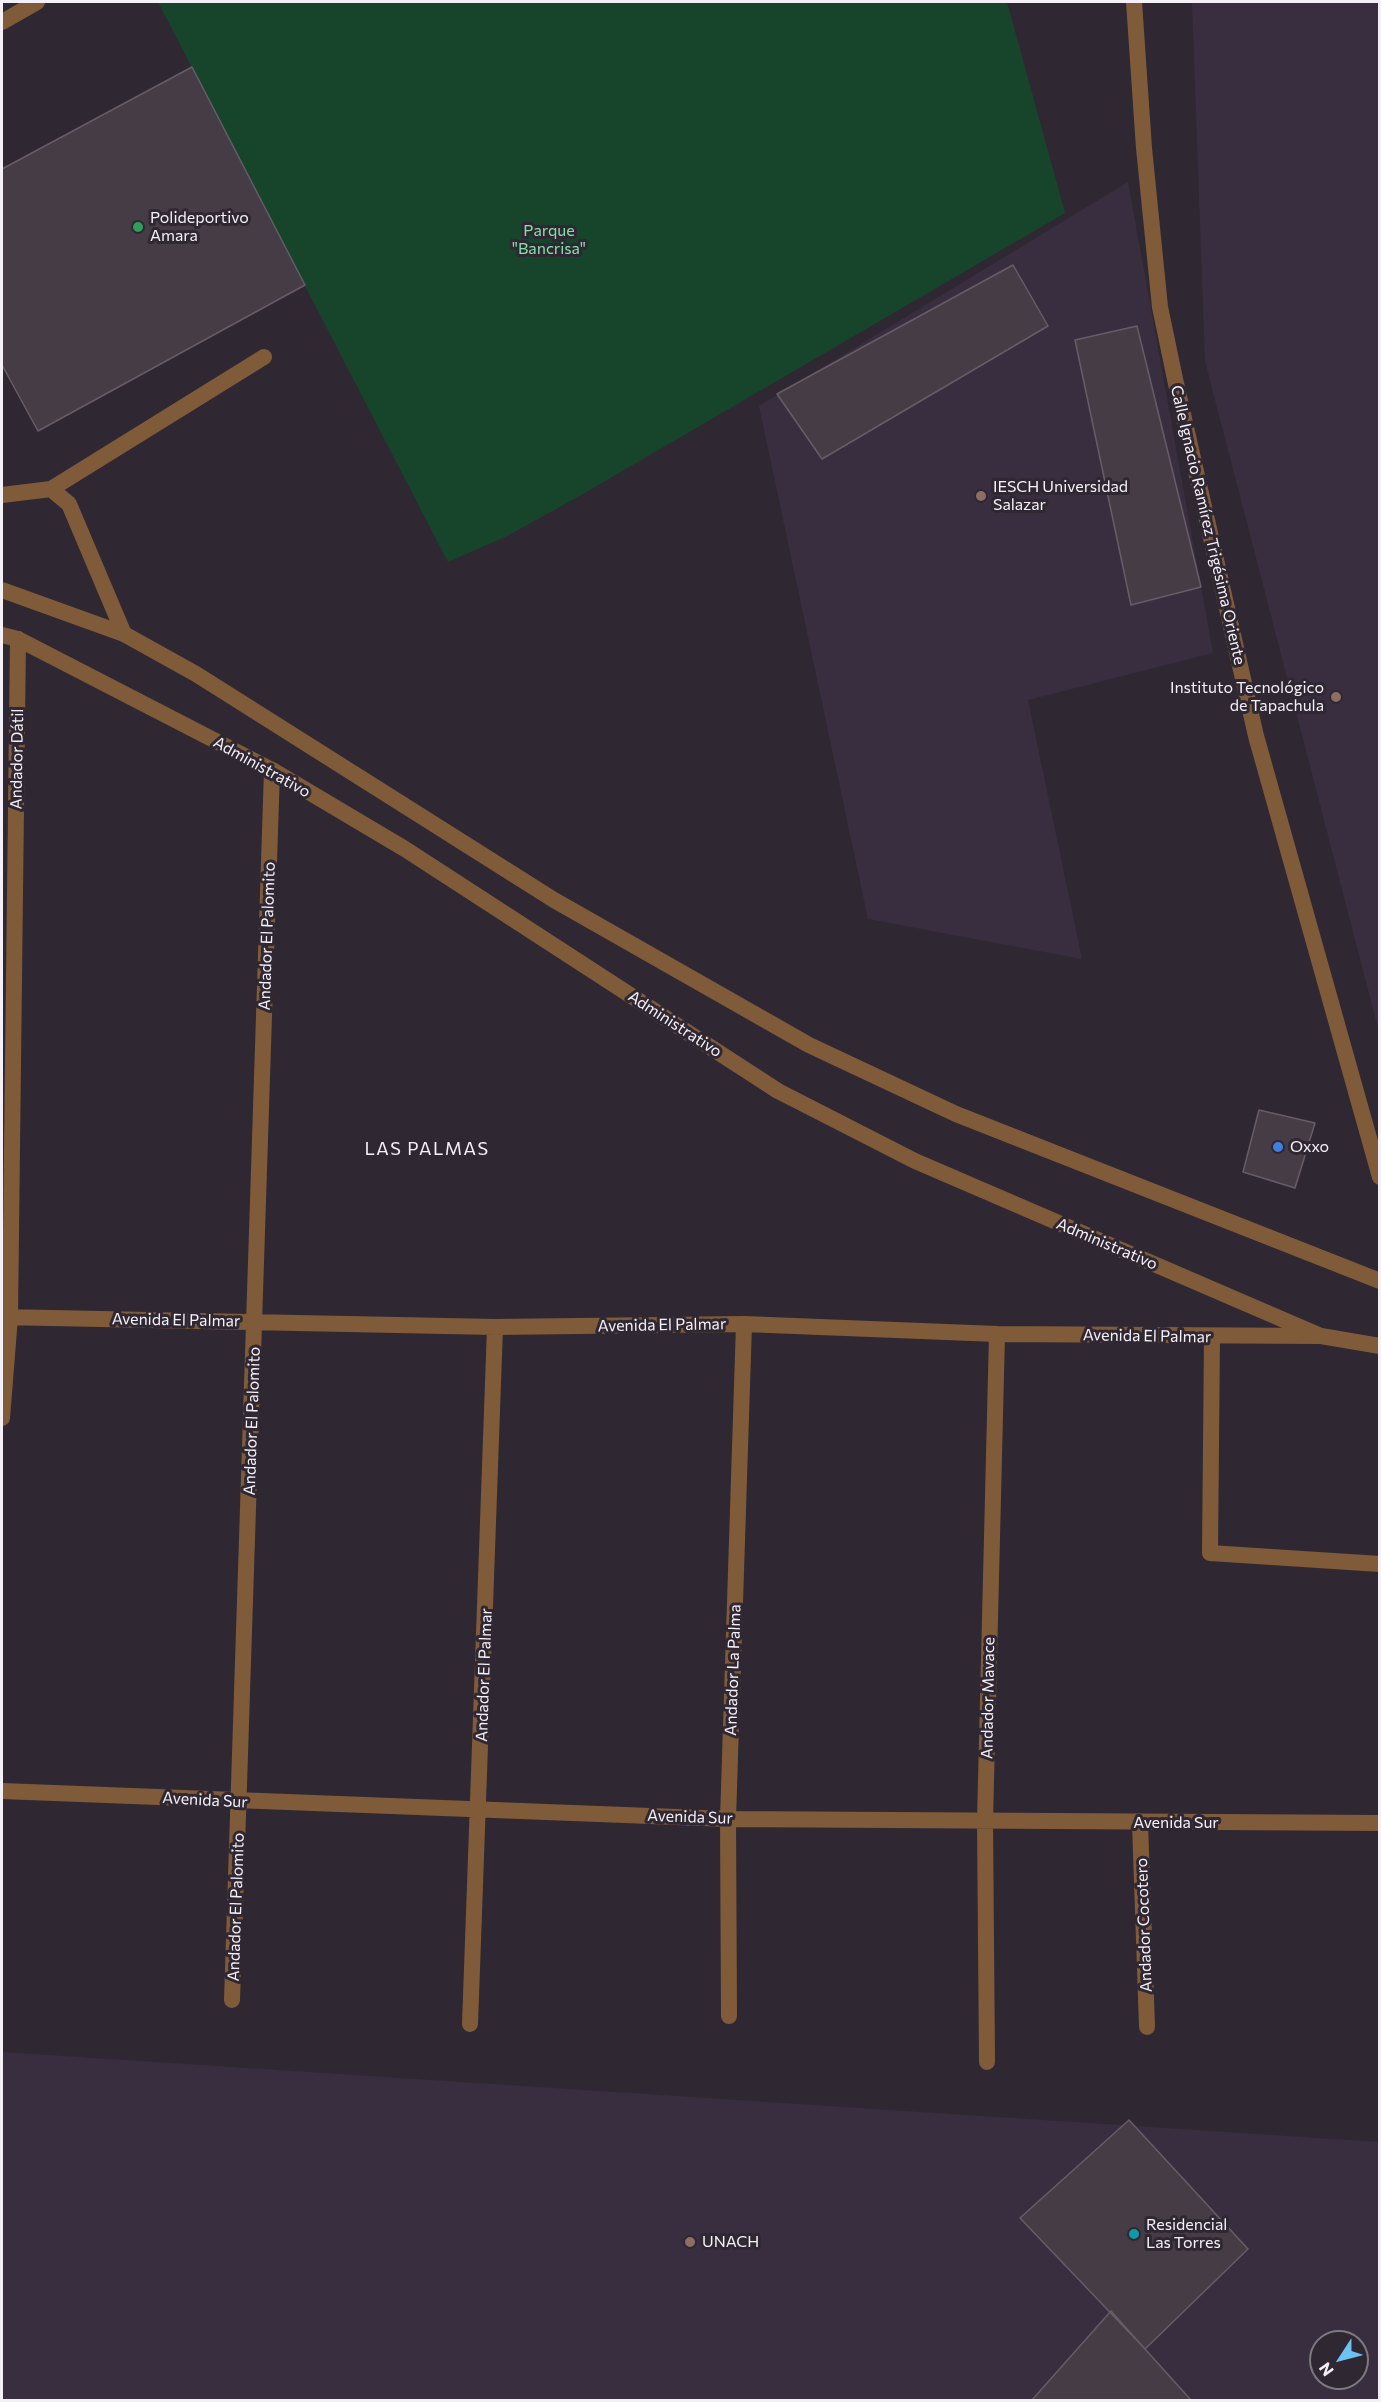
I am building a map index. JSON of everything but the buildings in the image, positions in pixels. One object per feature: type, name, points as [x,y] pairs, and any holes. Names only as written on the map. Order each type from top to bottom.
[{"type":"street","points":[[2,22],[37,2]]},
{"type":"street","name":"Calle Ignacio Ramírez Trigésima Oriente","points":[[1134,2],[1144,148],[1160,307],[1175,379],[1256,736],[1380,1177]]},
{"type":"street","points":[[2,495],[51,489],[264,357]]},
{"type":"street","points":[[51,489],[69,504],[123,634]]},
{"type":"street","points":[[2,590],[123,634],[196,674],[554,900],[809,1045],[956,1114],[1380,1281]]},
{"type":"street","name":"Administrativo","points":[[10,637],[272,770],[405,849],[778,1090],[915,1161],[1322,1335],[1380,1346]]},
{"type":"street","name":"Andador Dátil","points":[[2,1418],[6,1317],[10,637]]},
{"type":"street","name":"Andador El Palomito","points":[[232,2000],[272,770]]},
{"type":"street","name":"Avenida El Palmar","points":[[6,1317],[495,1327],[744,1324],[997,1334],[1322,1335]]},
{"type":"street","name":"Andador La Palma","points":[[729,2016],[728,1819],[744,1324]]},
{"type":"street","name":"Andador El Palmar","points":[[470,2024],[495,1327]]},
{"type":"street","name":"Andador Mavace","points":[[987,2062],[985,1821],[997,1334]]},
{"type":"street","points":[[1212,1336],[1210,1553],[1380,1564]]},
{"type":"street","name":"Avenida Sur","points":[[2,1791],[240,1802],[728,1819],[1380,1823]]},
{"type":"street","name":"Andador Cocotero","points":[[1140,1823],[1147,2027]]},
{"type":"shaded area","name":"Instituto Tecnológico de Tapachula","points":[[1192,2],[1379,2],[1379,1032],[1205,361]]},
{"type":"shaded area","name":"IESCH Universidad Salazar","points":[[1128,182],[1213,653],[1028,700],[1082,959],[868,919],[759,406]]},
{"type":"shaded area","name":"UNACH","points":[[2,2052],[1379,2142],[1379,2400],[2,2400]]},
{"type":"green space","name":"Parque \"Bancrisa\"","points":[[158,2],[1007,2],[1065,213],[576,498],[507,536],[448,562]]},
{"type":"place","name":"Polideportivo Amara","points":[[138,227]]},
{"type":"place","name":"IESCH Universidad Salazar","points":[[981,496]]},
{"type":"place","name":"Instituto Tecnológico de Tapachula","points":[[1336,697]]},
{"type":"place","name":"Oxxo","points":[[1278,1147]]},
{"type":"place","name":"Residencial Las Torres","points":[[1134,2234]]},
{"type":"place","name":"UNACH","points":[[690,2242]]},
{"type":"district","name":"LAS PALMAS","points":[[427,1149]]}]
